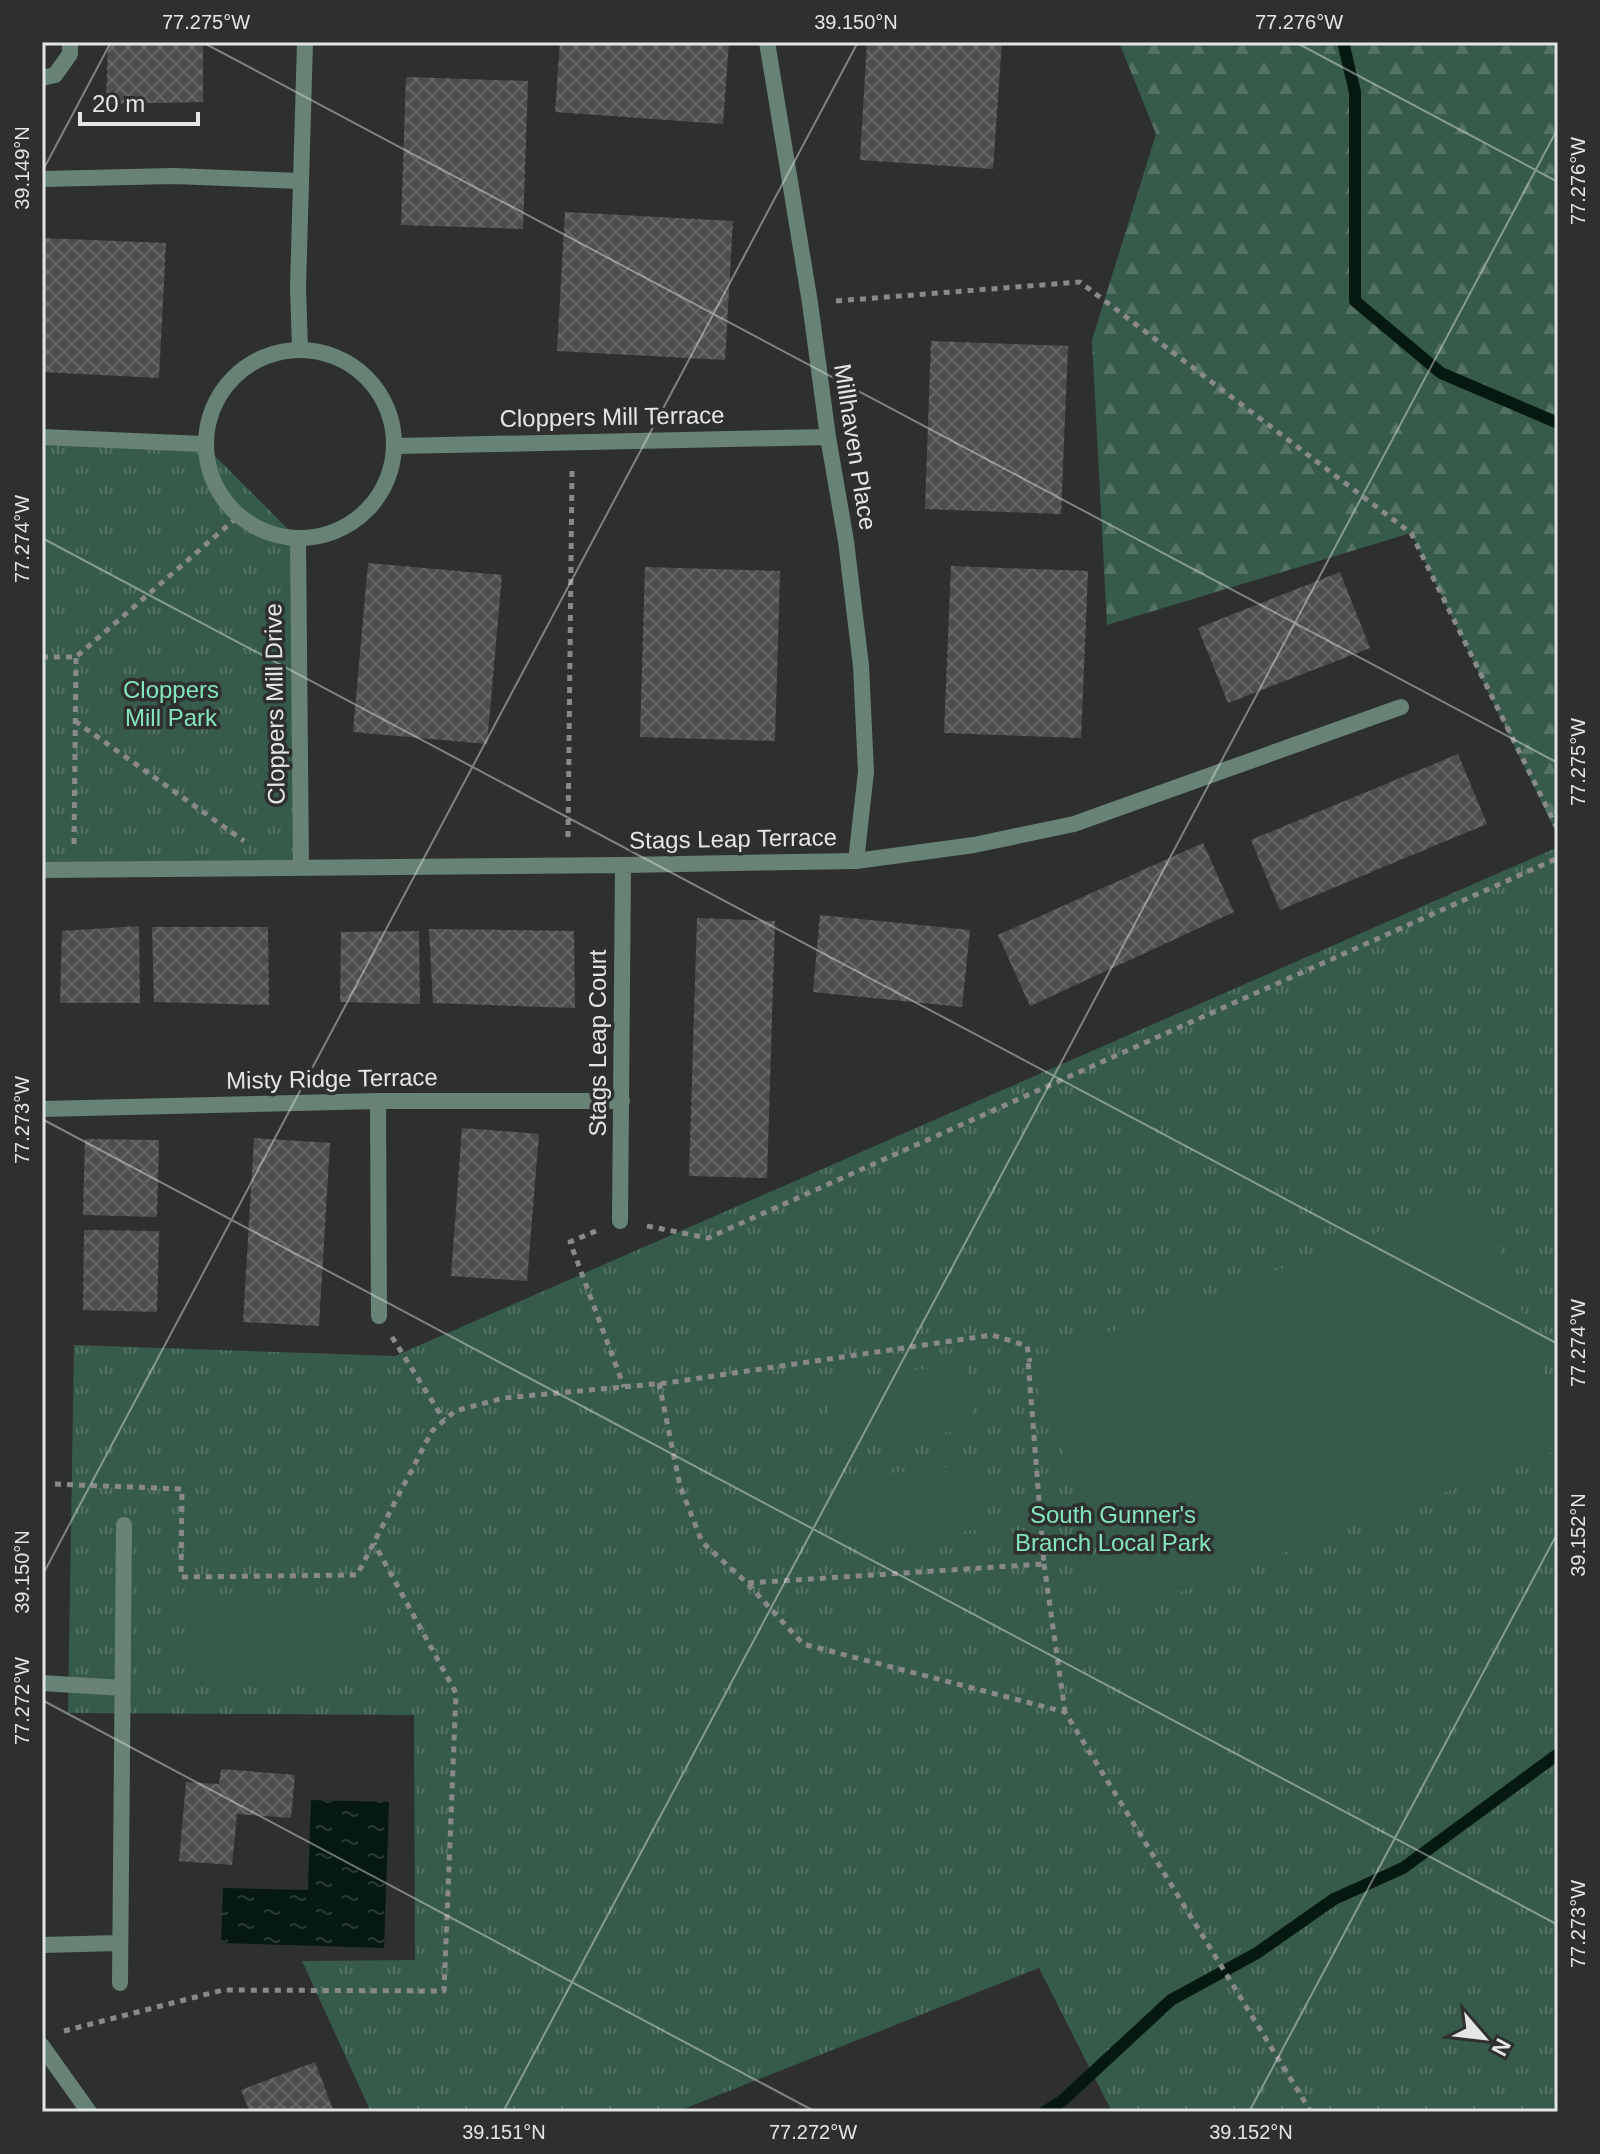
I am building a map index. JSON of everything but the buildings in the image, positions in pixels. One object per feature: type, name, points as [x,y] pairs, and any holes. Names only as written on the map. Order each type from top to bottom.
[{"type":"street","points":[[42,78],[55,75],[70,54],[70,42]]},
{"type":"street","points":[[300,349],[298,287],[305,42]]},
{"type":"street","name":"Millhaven Place","points":[[767,42],[846,541],[861,666],[866,772],[856,861]]},
{"type":"street","points":[[42,179],[174,176],[301,181]]},
{"type":"street","points":[[300,349],[325,352],[348,361],[366,377],[391,415],[396,446],[393,470],[384,488],[353,525],[328,535],[298,539],[255,528],[219,495],[209,472],[203,444],[216,399],[241,371],[273,352],[300,349]]},
{"type":"street","points":[[42,437],[203,444]]},
{"type":"street","name":"Cloppers Mill Terrace","points":[[396,446],[828,437]]},
{"type":"street","name":"Cloppers Mill Drive","points":[[298,539],[301,868]]},
{"type":"street","name":"Stags Leap Terrace","points":[[42,870],[856,861],[974,845],[1074,824],[1401,707]]},
{"type":"street","name":"Stags Leap Court","points":[[620,1221],[623,865]]},
{"type":"street","points":[[378,1101],[379,1316]]},
{"type":"street","name":"Misty Ridge Terrace","points":[[42,1109],[378,1101],[622,1101]]},
{"type":"street","points":[[120,1983],[124,1525]]},
{"type":"street","points":[[42,1683],[122,1688]]},
{"type":"street","points":[[42,1945],[120,1943]]},
{"type":"street","points":[[42,2046],[89,2112]]},
{"type":"path","points":[[810,303],[1080,282],[1411,533],[1558,830]]},
{"type":"path","points":[[568,866],[572,442]]},
{"type":"path","points":[[42,657],[76,657],[241,514]]},
{"type":"path","points":[[74,870],[76,657]]},
{"type":"path","points":[[75,721],[282,868]]},
{"type":"path","points":[[620,1221],[708,1238],[1558,858]]},
{"type":"path","points":[[570,1242],[624,1387]]},
{"type":"path","points":[[379,1316],[444,1421]]},
{"type":"path","points":[[55,1484],[182,1489],[181,1577],[357,1575],[432,1431],[455,1411],[504,1398],[659,1383],[992,1335],[1027,1346]]},
{"type":"path","points":[[1027,1346],[1030,1362]]},
{"type":"path","points":[[1027,1346],[1044,1564],[1065,1712],[1311,2112]]},
{"type":"path","points":[[659,1383],[680,1486],[702,1542],[747,1583],[803,1644],[1065,1712]]},
{"type":"path","points":[[57,2033],[223,1990],[444,1991],[456,1693],[374,1543]]},
{"type":"path","points":[[747,1583],[1044,1564]]},
{"type":"green space","points":[[1119,42],[1558,42],[1558,836],[1411,533],[1107,625],[1092,340],[1156,134]]},
{"type":"green space","name":"Cloppers Mill Park","points":[[42,444],[203,444],[298,539],[301,868],[42,868]]},
{"type":"green space","name":"South Gunner's Branch Local Park","points":[[1558,847],[1558,2112],[1112,2112],[1039,1968],[676,2112],[371,2112],[302,1961],[415,1960],[414,1715],[68,1713],[74,1345],[395,1356]]},
{"type":"green space","points":[[1479,1195],[1558,1411],[1558,1450],[1122,1613],[1030,1362]]},
{"type":"green space","points":[[966,1365],[973,1430],[832,1445],[825,1380]]},
{"type":"green space","points":[[977,1464],[984,1529],[844,1544],[837,1479]]},
{"type":"green space","points":[[354,1597],[354,1686],[193,1687],[193,1598]]},
{"type":"water","points":[[311,1800],[389,1802],[384,1948],[221,1943],[223,1888],[308,1890]]},
{"type":"waterway","points":[[1343,42],[1355,92],[1355,301],[1441,373],[1558,423]]},
{"type":"waterway","points":[[1044,2112],[1062,2101],[1171,2000],[1257,1953],[1334,1899],[1403,1868],[1558,1754]]}]
